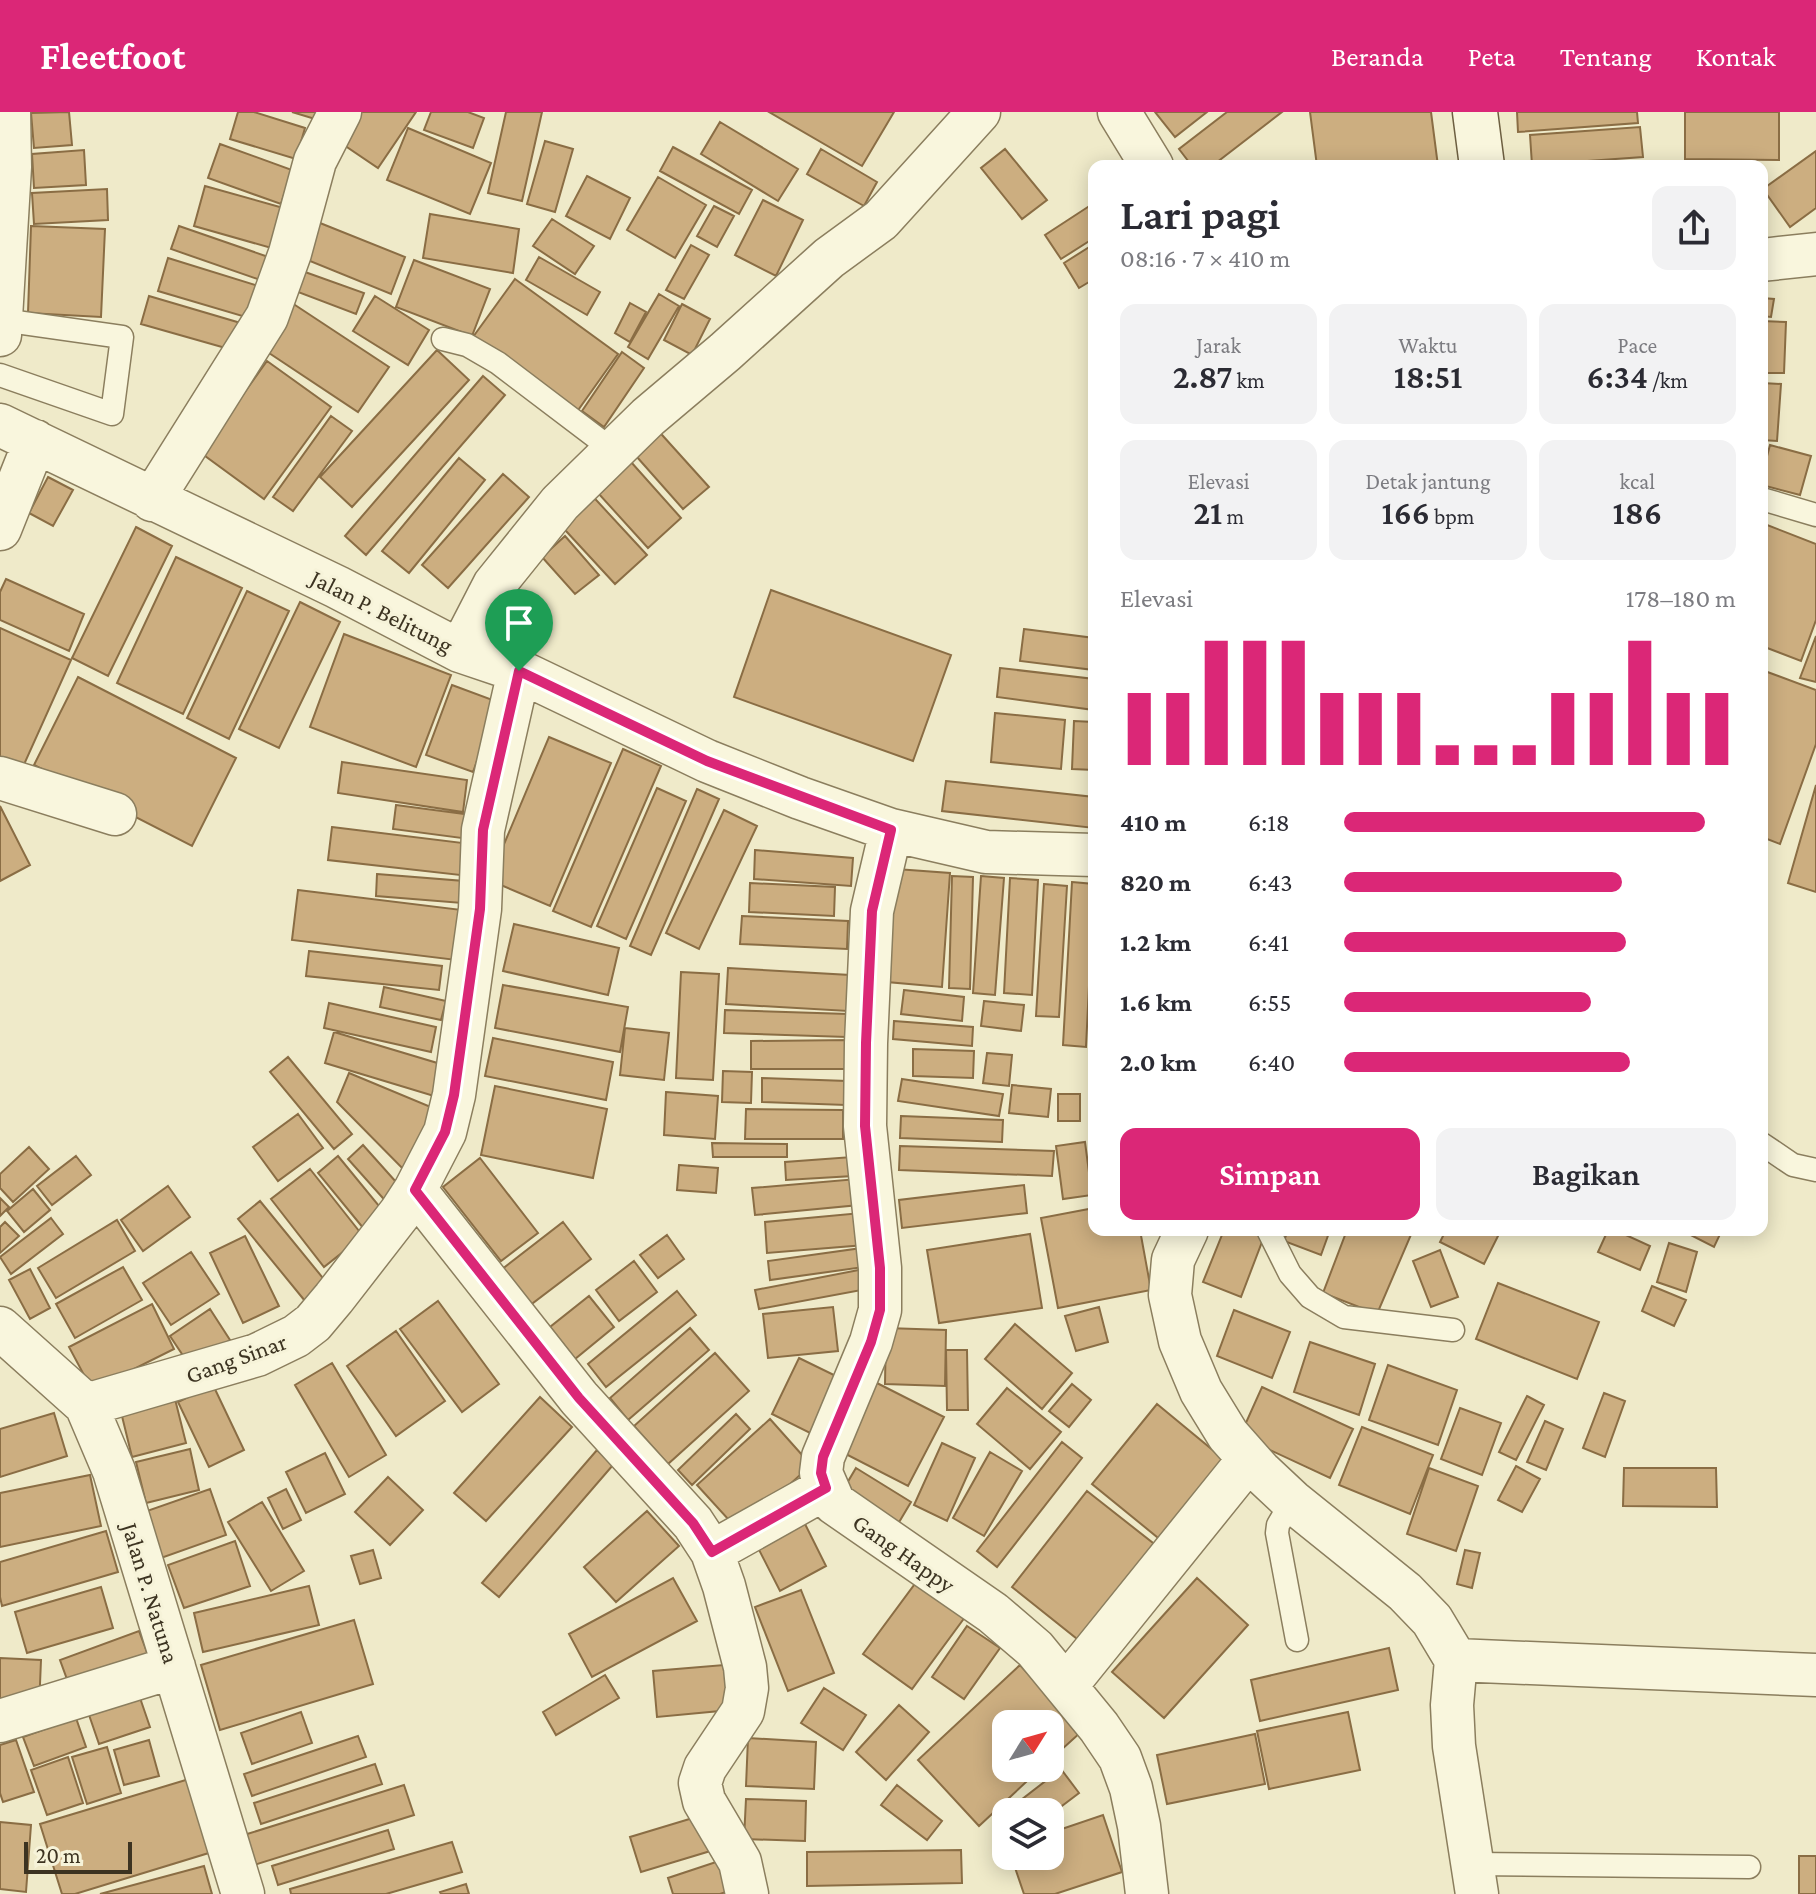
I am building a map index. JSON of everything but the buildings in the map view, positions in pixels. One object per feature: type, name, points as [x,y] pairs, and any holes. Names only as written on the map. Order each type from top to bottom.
[{"type":"street","points":[[1,327],[10,167],[9,112]]},
{"type":"street","points":[[152,500],[267,317],[290,253],[315,161],[340,112]]},
{"type":"street","points":[[469,634],[494,585],[560,503],[829,258],[881,220],[979,112]]},
{"type":"street","points":[[1119,112],[1148,160]]},
{"type":"street","points":[[1475,112],[1481,160]]},
{"type":"street","points":[[1768,259],[1816,254]]},
{"type":"street","points":[[0,529],[18,433]]},
{"type":"street","name":"Jalan P. Belitung","points":[[18,433],[337,587],[469,634],[519,671],[707,761],[891,830],[986,852],[1088,855]]},
{"type":"street","name":"Gang Sinar","points":[[86,1405],[257,1355],[296,1336],[313,1323],[334,1298],[415,1190],[445,1132],[454,1095],[480,909],[483,830],[519,671]]},
{"type":"street","points":[[0,778],[115,814]]},
{"type":"street","points":[[712,1552],[826,1488],[821,1473],[823,1457],[871,1342],[880,1310],[880,1268],[865,1126],[866,1043],[872,911],[891,830]]},
{"type":"street","points":[[415,1190],[579,1398],[693,1523],[712,1552],[742,1653],[747,1688],[743,1711],[705,1768],[700,1783],[704,1801],[740,1862],[747,1894]]},
{"type":"street","points":[[1184,1236],[1173,1260],[1170,1295],[1180,1341],[1201,1391],[1228,1435],[1292,1501],[1405,1592],[1432,1620],[1456,1660],[1452,1705],[1454,1746],[1474,1879]]},
{"type":"street","name":"Jalan P. Natuna","points":[[0,1328],[86,1405],[114,1471],[243,1894]]},
{"type":"street","points":[[1066,1686],[1249,1459]]},
{"type":"street","name":"Gang Happy","points":[[826,1488],[834,1503],[993,1613],[1035,1649],[1099,1727],[1120,1758],[1131,1788],[1147,1894]]},
{"type":"street","points":[[1456,1660],[1816,1675]]},
{"type":"street","points":[[0,1721],[174,1667]]},
{"type":"lane","points":[[0,375],[112,414],[122,337],[1,327]]},
{"type":"lane","points":[[443,339],[467,345],[498,363],[614,451]]},
{"type":"lane","points":[[1768,501],[1816,515]]},
{"type":"lane","points":[[1768,1148],[1793,1165],[1816,1170]]},
{"type":"lane","points":[[1271,1236],[1290,1274],[1310,1297],[1344,1317],[1453,1330]]},
{"type":"lane","points":[[1292,1501],[1278,1525],[1277,1533],[1297,1640]]},
{"type":"lane","points":[[1474,1879],[1749,1867]]},
{"type":"route","points":[[519,671],[707,761],[891,830],[872,911],[866,1043],[865,1126],[880,1268],[880,1310],[871,1342],[823,1457],[821,1473],[826,1488],[712,1552],[693,1523],[579,1398],[415,1190],[445,1132],[454,1095],[480,909],[483,830],[519,671]]}]
